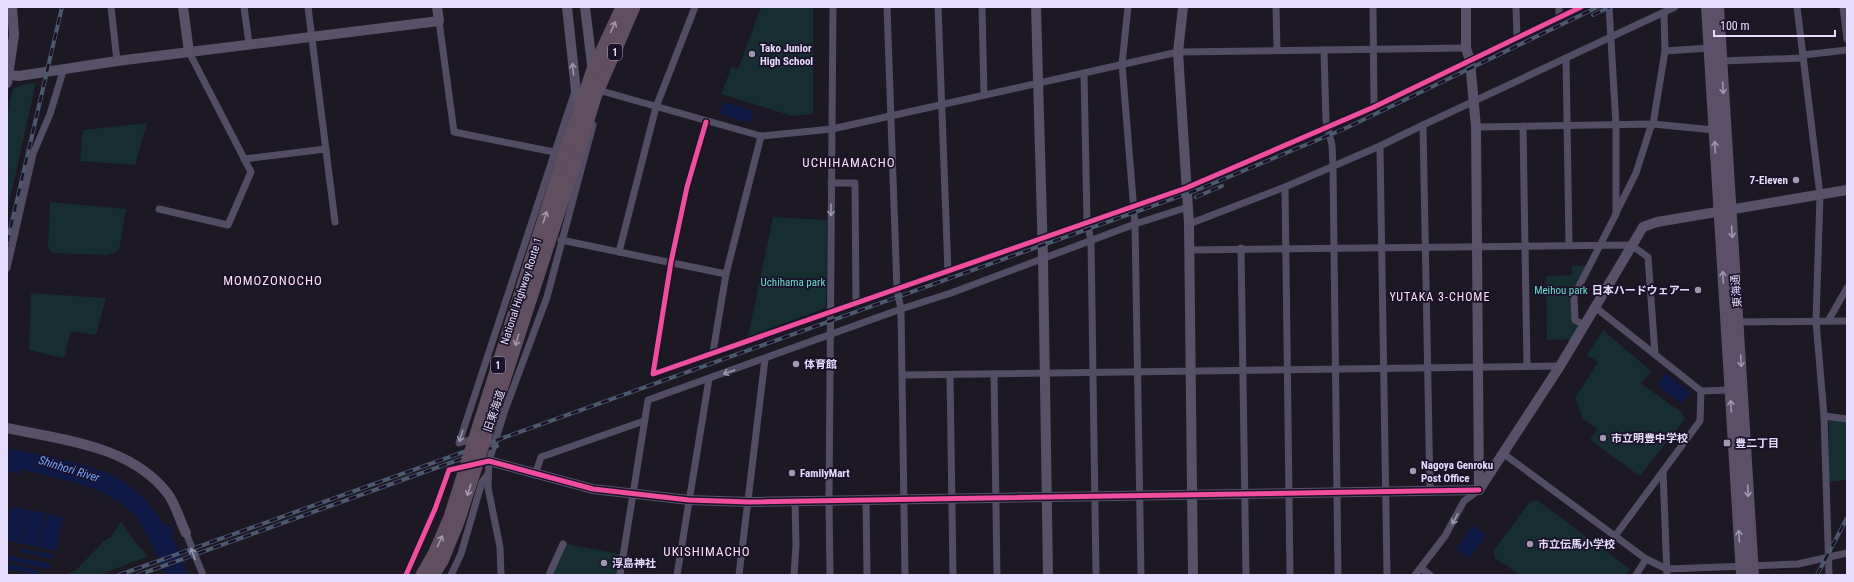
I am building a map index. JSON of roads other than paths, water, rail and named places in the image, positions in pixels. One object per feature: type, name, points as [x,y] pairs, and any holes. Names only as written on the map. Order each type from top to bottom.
[{"type":"highway","name":"National Highway Route 1","points":[[433,575],[442,561],[458,522],[579,108],[592,72],[622,7]]},
{"type":"highway","name":"National Highway Route 1","points":[[422,575],[434,554],[450,517],[566,154],[597,94],[634,7]]},
{"type":"main road","name":"東海通","points":[[1707,7],[1714,130],[1738,322],[1747,570]]},
{"type":"main road","name":"東海通","points":[[1718,7],[1722,61],[1730,390],[1747,570]]},
{"type":"street","points":[[12,7],[14,35],[8,79],[64,68],[249,44],[439,22]]},
{"type":"street","points":[[111,7],[117,61]]},
{"type":"street","points":[[158,209],[228,225],[251,172],[189,52],[183,7]]},
{"type":"street","points":[[244,7],[249,44]]},
{"type":"street","points":[[308,7],[335,222]]},
{"type":"street","points":[[437,7],[454,132],[566,154]]},
{"type":"street","points":[[567,7],[579,108]]},
{"type":"street","points":[[585,7],[592,72],[597,94],[656,107],[761,136],[832,129],[1178,52],[1466,48]]},
{"type":"street","points":[[619,252],[656,107],[695,7]]},
{"type":"street","points":[[830,575],[829,500],[833,7]]},
{"type":"street","points":[[887,7],[897,290],[901,308],[905,575]]},
{"type":"street","points":[[938,7],[948,272]]},
{"type":"street","points":[[982,7],[984,96]]},
{"type":"street","points":[[1036,7],[1043,258],[1048,575]]},
{"type":"street","points":[[1128,7],[1122,64],[1132,208],[1135,224],[1138,496],[1141,575]]},
{"type":"street","points":[[1183,7],[1178,52],[1188,207],[1193,575]]},
{"type":"street","points":[[1276,7],[1277,50]]},
{"type":"street","points":[[1373,7],[1374,107]]},
{"type":"street","points":[[1466,7],[1466,48],[1470,60],[1476,127],[1479,490]]},
{"type":"street","points":[[1516,7],[1517,38]]},
{"type":"street","points":[[1559,7],[1559,17]]},
{"type":"street","points":[[706,122],[687,187],[671,262],[653,374],[1186,188],[1374,107],[1581,7]]},
{"type":"street","points":[[1609,7],[1616,125],[1616,214]]},
{"type":"street","points":[[1188,224],[1333,167],[1612,38],[1675,7]]},
{"type":"street","points":[[1797,7],[1820,195],[1816,321],[1824,416],[1829,575]]},
{"type":"street","points":[[1843,7],[1847,39]]},
{"type":"street","points":[[1584,325],[1575,320],[1574,296],[1602,244],[1636,173],[1653,124],[1665,50],[1664,13]]},
{"type":"street","points":[[1665,50],[1710,48]]},
{"type":"street","points":[[1324,50],[1327,128],[1332,144],[1333,167],[1338,575]]},
{"type":"street","points":[[1722,61],[1803,57],[1847,50]]},
{"type":"street","points":[[1566,58],[1569,245]]},
{"type":"street","points":[[7,268],[33,154],[50,114],[64,68]]},
{"type":"street","points":[[1084,73],[1087,222],[1091,241],[1096,575]]},
{"type":"street","points":[[498,432],[459,443],[472,399],[566,154],[576,91]]},
{"type":"street","name":"旧東海道","points":[[502,575],[500,547],[488,488],[489,461],[505,410],[547,297],[596,112],[597,94]]},
{"type":"street","points":[[1476,127],[1653,124],[1714,130]]},
{"type":"street","points":[[1423,125],[1430,491]]},
{"type":"street","points":[[1523,126],[1527,366]]},
{"type":"street","points":[[713,352],[726,274],[761,136]]},
{"type":"street","points":[[1380,146],[1386,575]]},
{"type":"street","points":[[244,159],[326,149]]},
{"type":"street","points":[[831,183],[855,183],[856,304]]},
{"type":"street","points":[[1285,187],[1290,575]]},
{"type":"street","points":[[1415,575],[1445,536],[1464,501],[1479,490],[1504,454],[1560,366],[1643,227],[1648,224],[1847,190]]},
{"type":"street","points":[[620,575],[648,400],[765,359],[901,308],[951,293],[1135,224],[1188,207]]},
{"type":"street","points":[[561,240],[726,274]]},
{"type":"street","points":[[1189,250],[1241,248],[1426,248],[1602,244],[1631,245],[1648,257],[1655,354]]},
{"type":"street","points":[[1241,248],[1246,575]]},
{"type":"street","points":[[1828,321],[1847,288]]},
{"type":"street","points":[[1595,307],[1701,391],[1730,390]]},
{"type":"street","points":[[1738,322],[1847,321]]},
{"type":"street","points":[[739,575],[749,502],[765,359]]},
{"type":"street","points":[[903,375],[1560,366]]},
{"type":"street","points":[[994,374],[997,575]]},
{"type":"street","points":[[950,375],[953,575]]},
{"type":"street","points":[[677,575],[709,379]]},
{"type":"street","points":[[1615,536],[1700,421],[1701,391]]},
{"type":"street","points":[[472,399],[505,410]]},
{"type":"street","points":[[1824,416],[1847,419]]},
{"type":"street","points":[[535,475],[541,457],[644,421]]},
{"type":"street","points":[[7,428],[98,448],[127,460],[150,476],[169,496],[203,575]]},
{"type":"street","points":[[1504,454],[1646,559],[1667,572],[1747,570],[1798,564],[1847,553]]},
{"type":"street","points":[[406,575],[435,509],[449,470],[489,461],[535,475],[593,489],[633,495],[689,500],[749,502],[1479,490]]},
{"type":"street","points":[[1663,471],[1667,572]]},
{"type":"street","points":[[451,575],[461,554],[482,482],[488,474]]},
{"type":"street","points":[[866,500],[867,575]]},
{"type":"street","points":[[794,575],[796,545],[795,501]]},
{"type":"street","points":[[549,575],[563,544]]},
{"type":"street","points":[[1636,575],[1646,559]]},
{"type":"street","points":[[1421,568],[1430,575]]},
{"type":"water","points":[[724,102],[753,111],[750,123],[720,114]]},
{"type":"water","points":[[1666,373],[1690,392],[1681,404],[1657,385]]},
{"type":"water","name":"Shinhori River","points":[[7,448],[85,465],[115,477],[133,488],[148,503],[166,527],[170,525],[174,534],[172,536],[188,575],[165,575],[146,533],[128,508],[115,499],[100,492],[68,481],[20,469],[19,474],[7,471]]},
{"type":"water","points":[[12,506],[28,510],[21,544],[7,540],[7,530]]},
{"type":"water","points":[[29,510],[45,513],[38,547],[22,544]]},
{"type":"water","points":[[47,514],[63,517],[56,551],[39,547]]},
{"type":"water","points":[[1473,525],[1486,535],[1469,559],[1456,549]]},
{"type":"water","points":[[21,548],[37,552],[37,555],[20,552]]},
{"type":"water","points":[[38,551],[54,555],[53,559],[37,556]]},
{"type":"water","points":[[7,555],[51,564],[50,569],[7,560]]},
{"type":"water","points":[[7,563],[39,570],[38,575],[7,569]]},
{"type":"railway","points":[[7,243],[62,7]]},
{"type":"railway","points":[[119,575],[1197,190],[1344,129],[1598,7]]},
{"type":"railway","points":[[1593,15],[1610,7]]},
{"type":"railway","points":[[1196,197],[1222,186]]},
{"type":"railway","points":[[138,575],[497,446]]},
{"type":"railway","points":[[1817,575],[1847,518]]},
{"type":"place","name":"Tako Junior High School","points":[[752,54]]},
{"type":"place","name":"7-Eleven","points":[[1796,180]]},
{"type":"place","name":"日本ハードウェアー","points":[[1698,290]]},
{"type":"place","name":"体育館","points":[[796,364]]},
{"type":"place","name":"市立明豊中学校","points":[[1603,438]]},
{"type":"place","name":"豊二丁目","points":[[1727,443]]},
{"type":"place","name":"Nagoya Genroku Post Office","points":[[1413,471]]},
{"type":"place","name":"FamilyMart","points":[[792,473]]},
{"type":"place","name":"市立伝馬小学校","points":[[1530,544]]},
{"type":"place","name":"浮島神社","points":[[604,563]]},
{"type":"district","name":"UCHIHAMACHO","points":[[849,162]]},
{"type":"district","name":"MOMOZONOCHO","points":[[273,280]]},
{"type":"district","name":"YUTAKA 3-CHOME","points":[[1440,297]]},
{"type":"district","name":"UKISHIMACHO","points":[[707,551]]},
{"type":"park label","name":"Uchihama park","points":[[793,282]]},
{"type":"park label","name":"Meihou park","points":[[1561,290]]}]
